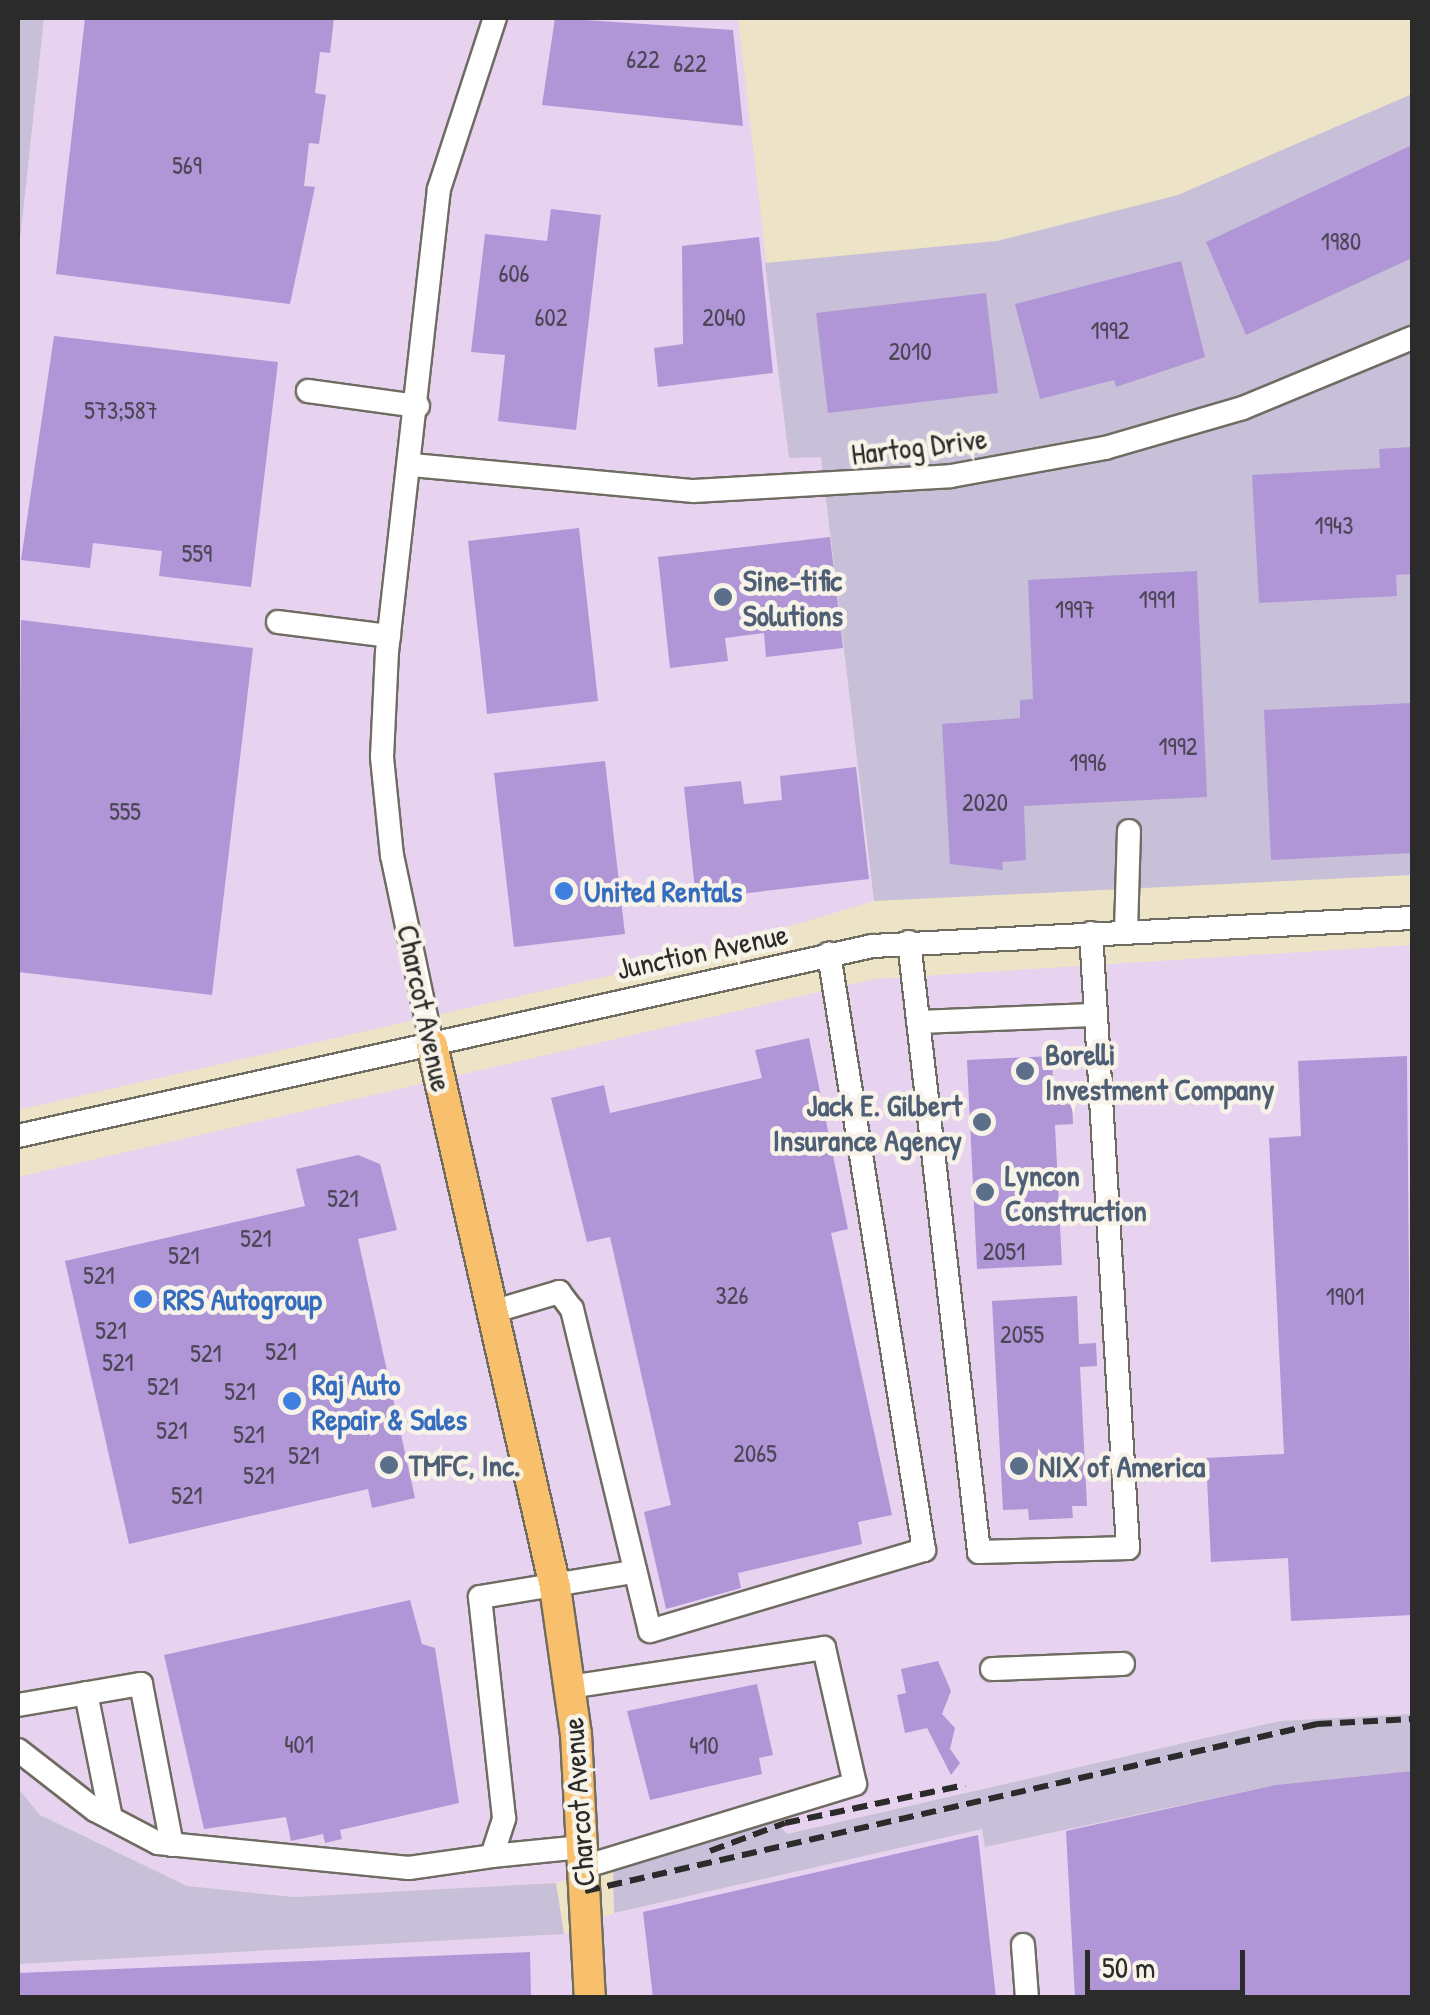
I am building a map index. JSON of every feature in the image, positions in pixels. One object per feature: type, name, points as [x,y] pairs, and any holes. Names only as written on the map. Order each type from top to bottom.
[{"type":"main road","name":"Charcot Avenue","points":[[432,1045],[555,1586],[570,1687],[590,1998]]},
{"type":"street","name":"Charcot Avenue","points":[[432,1045],[392,856],[382,756],[389,636],[412,465],[439,189],[495,18]]},
{"type":"street","name":"Hartog Drive","points":[[412,465],[694,490],[951,476],[1105,448],[1243,408],[1412,338]]},
{"type":"street","points":[[308,392],[418,406]]},
{"type":"street","points":[[278,622],[389,636]]},
{"type":"street","points":[[1126,931],[1128,831]]},
{"type":"street","name":"Junction Avenue","points":[[18,1136],[829,954],[909,942],[1412,918]]},
{"type":"street","points":[[909,942],[979,1552],[1128,1548],[1091,933]]},
{"type":"street","points":[[495,1311],[560,1292],[572,1309],[650,1630],[924,1550],[829,954]]},
{"type":"street","points":[[918,1022],[1094,1014]]},
{"type":"street","points":[[492,1856],[504,1818],[480,1598],[633,1572]]},
{"type":"street","points":[[18,1750],[111,1818],[172,1844],[409,1868],[492,1856],[583,1857],[855,1784],[824,1648],[570,1687]]},
{"type":"street","points":[[992,1668],[1123,1664]]},
{"type":"street","points":[[18,1705],[141,1684],[172,1844]]},
{"type":"street","points":[[86,1694],[111,1818]]},
{"type":"street","points":[[1023,1945],[1027,1998]]},
{"type":"shaded area","points":[[18,18],[44,18],[18,259]]},
{"type":"shaded area","points":[[44,18],[738,18],[789,457],[821,457],[874,901],[670,962],[18,1110],[18,259]]},
{"type":"shaded area","points":[[1412,94],[1412,875],[874,901],[821,457],[789,458],[765,263],[997,241],[1178,195]]},
{"type":"shaded area","points":[[1412,945],[1412,1714],[1280,1721],[786,1834],[772,1818],[556,1883],[294,1897],[187,1886],[40,1815],[18,1788],[18,1177],[875,979]]},
{"type":"shaded area","points":[[1412,1714],[1412,1771],[1275,1785],[985,1847],[982,1829],[614,1913],[613,1866],[772,1818],[787,1834],[1280,1721]]},
{"type":"shaded area","points":[[1412,1771],[1412,1997],[18,1998],[18,1964],[564,1934],[614,1913],[983,1828],[985,1847],[1275,1785]]},
{"type":"shaded area","points":[[18,1788],[40,1815],[187,1886],[294,1897],[556,1883],[564,1934],[18,1964]]},
{"type":"building","points":[[85,18],[334,18],[330,53],[320,52],[315,93],[326,95],[319,144],[309,143],[304,186],[315,187],[290,304],[56,274]]},
{"type":"building","points":[[555,18],[733,30],[743,126],[542,105]]},
{"type":"building","points":[[1412,145],[1412,258],[1246,335],[1206,242]]},
{"type":"building","points":[[551,209],[601,215],[576,430],[498,421],[505,355],[471,352],[485,234],[547,241]]},
{"type":"building","points":[[759,237],[773,373],[658,387],[654,348],[683,344],[682,246]]},
{"type":"building","points":[[1181,261],[1205,357],[1116,387],[1114,380],[1040,399],[1015,304]]},
{"type":"building","points":[[986,293],[998,393],[828,413],[816,313]]},
{"type":"building","points":[[54,336],[278,362],[251,587],[159,576],[162,551],[93,543],[90,568],[21,560]]},
{"type":"building","points":[[1412,447],[1412,574],[1396,575],[1397,596],[1259,603],[1252,475],[1380,468],[1379,449]]},
{"type":"building","points":[[579,528],[598,701],[487,714],[468,541]]},
{"type":"building","points":[[830,537],[843,648],[766,657],[764,633],[725,638],[728,661],[670,668],[658,557]]},
{"type":"building","points":[[1197,571],[1207,797],[1024,806],[1026,860],[1002,862],[1003,870],[950,864],[942,724],[1020,718],[1020,700],[1033,699],[1028,580]]},
{"type":"building","points":[[21,620],[253,648],[212,995],[18,972]]},
{"type":"building","points":[[1412,703],[1412,853],[1271,860],[1264,710]]},
{"type":"building","points":[[605,761],[625,934],[514,947],[494,773]]},
{"type":"building","points":[[856,767],[869,879],[696,899],[684,787],[741,781],[744,804],[782,800],[780,776]]},
{"type":"building","points":[[809,1038],[848,1229],[831,1233],[892,1515],[858,1522],[862,1544],[738,1573],[741,1588],[666,1609],[644,1512],[671,1505],[610,1237],[587,1242],[551,1098],[604,1085],[610,1113],[762,1078],[755,1050]]},
{"type":"building","points":[[1052,1056],[1054,1102],[1072,1102],[1073,1124],[1055,1125],[1062,1265],[977,1269],[967,1060]]},
{"type":"building","points":[[1407,1056],[1412,1615],[1291,1621],[1288,1558],[1211,1562],[1206,1458],[1284,1454],[1269,1138],[1301,1136],[1298,1061]]},
{"type":"building","points":[[358,1155],[380,1164],[397,1230],[358,1239],[415,1498],[372,1508],[368,1489],[129,1544],[65,1261],[305,1206],[296,1169]]},
{"type":"building","points":[[1077,1296],[1079,1344],[1096,1343],[1097,1366],[1080,1367],[1087,1506],[1072,1506],[1073,1518],[1029,1520],[1028,1509],[1003,1510],[992,1301]]},
{"type":"building","points":[[410,1600],[422,1644],[435,1648],[459,1803],[340,1830],[342,1839],[325,1843],[323,1834],[291,1841],[286,1817],[204,1829],[164,1655]]},
{"type":"building","points":[[938,1661],[951,1691],[942,1714],[955,1728],[950,1749],[960,1763],[951,1775],[927,1728],[905,1733],[897,1695],[906,1693],[901,1669]]},
{"type":"building","points":[[757,1684],[773,1755],[759,1758],[762,1774],[650,1800],[627,1711]]},
{"type":"building","points":[[1412,1771],[1412,1998],[1075,1998],[1066,1831],[1275,1785]]},
{"type":"building","points":[[978,1835],[996,1998],[653,1998],[643,1912]]},
{"type":"building","points":[[530,1952],[531,1998],[18,1998],[18,1973]]},
{"type":"railway","points":[[585,1891],[1317,1724],[1412,1719]]},
{"type":"railway","points":[[710,1851],[785,1823],[965,1785]]},
{"type":"place","name":"Sine-tific Solutions","points":[[723,597]]},
{"type":"place","name":"United Rentals","points":[[564,891]]},
{"type":"place","name":"Borelli Investment Company","points":[[1025,1071]]},
{"type":"place","name":"Jack E. Gilbert Insurance Agency","points":[[982,1122]]},
{"type":"place","name":"Lyncon Construction","points":[[985,1192]]},
{"type":"place","name":"RRS Autogroup","points":[[143,1299]]},
{"type":"place","name":"Raj Auto Repair & Sales","points":[[292,1401]]},
{"type":"place","name":"TMFC, Inc.","points":[[389,1465]]},
{"type":"place","name":"NIX of America","points":[[1019,1466]]}]
